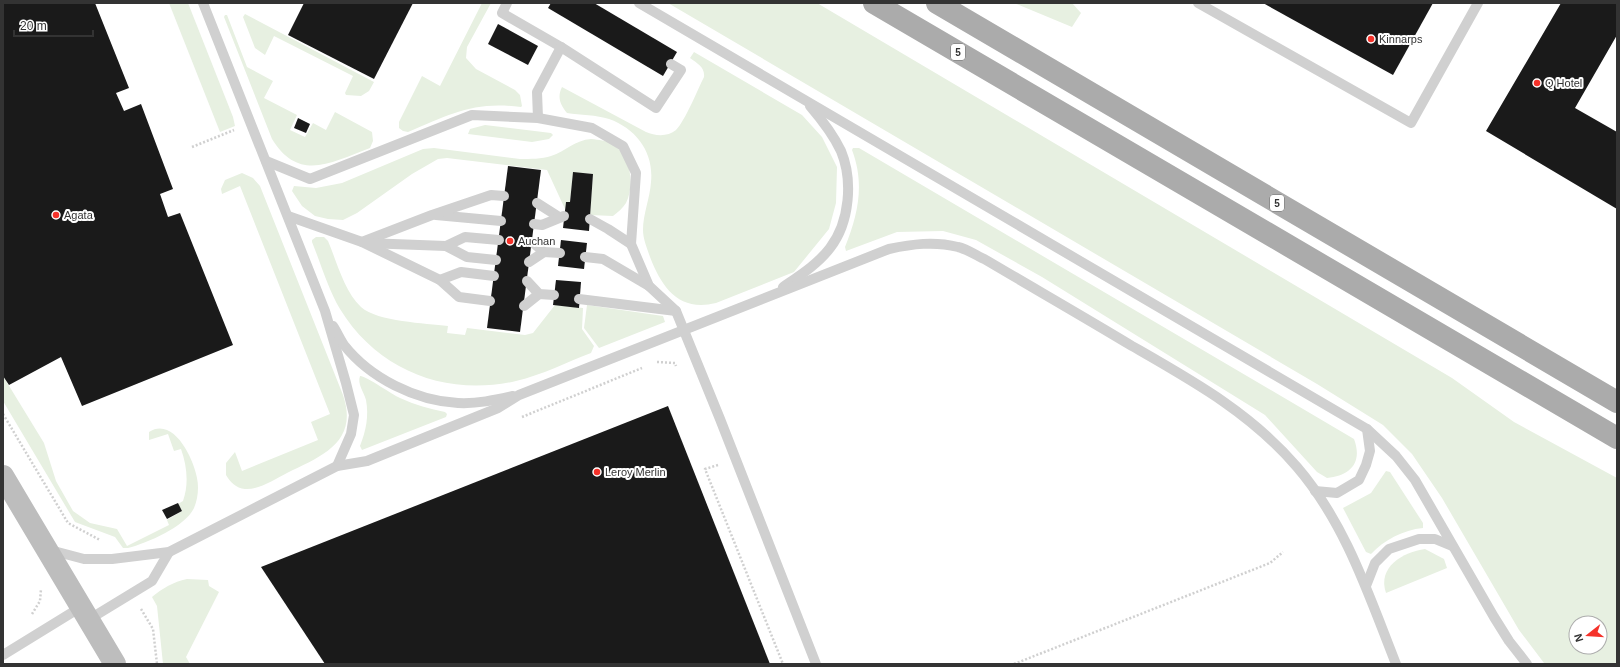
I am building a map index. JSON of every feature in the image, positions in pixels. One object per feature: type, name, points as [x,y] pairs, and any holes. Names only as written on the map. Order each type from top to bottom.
[{"type":"main road","name":"5","points":[[874,3],[1617,438]]},
{"type":"main road","name":"5","points":[[937,3],[1617,402]]},
{"type":"main road","points":[[3,476],[115,664]]},
{"type":"lane","points":[[204,3],[325,311],[354,415],[351,434],[337,466]]},
{"type":"lane","points":[[508,3],[502,13],[561,47],[656,108],[681,70],[671,64]]},
{"type":"lane","points":[[640,3],[1343,414],[1367,430],[1396,456],[1415,480],[1494,618],[1509,641],[1528,664]]},
{"type":"lane","points":[[1198,3],[1411,123],[1478,3]]},
{"type":"lane","points":[[538,118],[537,92],[561,47]]},
{"type":"lane","points":[[770,296],[806,271],[830,248],[843,223],[848,195],[847,174],[841,152],[828,127],[803,99]]},
{"type":"lane","points":[[266,161],[310,179],[472,115],[538,118],[592,128],[623,146],[636,173],[631,244],[649,286]]},
{"type":"lane","points":[[362,242],[432,215],[491,195],[504,196]]},
{"type":"lane","points":[[534,224],[542,225],[562,217],[537,203]]},
{"type":"lane","points":[[432,215],[501,221]]},
{"type":"lane","points":[[288,216],[362,242],[440,280],[459,297],[490,302]]},
{"type":"lane","points":[[590,219],[631,244]]},
{"type":"lane","points":[[446,246],[465,237],[499,240]]},
{"type":"lane","points":[[362,242],[446,246],[467,257],[496,260]]},
{"type":"lane","points":[[532,242],[544,252],[560,253]]},
{"type":"lane","points":[[46,549],[84,559],[112,559],[169,552],[337,466],[367,461],[498,408],[519,395],[889,249],[915,243],[959,247],[1020,280],[1192,381],[1231,406],[1261,430],[1297,467],[1315,491],[1349,546],[1396,664]]},
{"type":"lane","points":[[529,262],[544,252]]},
{"type":"lane","points":[[585,257],[603,259],[649,286],[676,311],[816,664]]},
{"type":"lane","points":[[440,280],[462,272],[494,276]]},
{"type":"lane","points":[[527,281],[540,294],[554,295]]},
{"type":"lane","points":[[524,306],[540,294]]},
{"type":"lane","points":[[580,299],[676,311]]},
{"type":"lane","points":[[325,311],[344,344],[362,363],[401,388],[428,399],[458,403],[481,402],[519,395]]},
{"type":"lane","points":[[1315,491],[1337,493],[1359,480],[1366,466],[1370,451],[1367,430]]},
{"type":"lane","points":[[1366,586],[1375,563],[1388,549],[1419,539],[1435,539],[1452,546]]},
{"type":"lane","points":[[3,655],[152,581],[169,552]]},
{"type":"path","points":[[192,147],[251,124]]},
{"type":"path","points":[[651,363],[675,363]]},
{"type":"path","points":[[586,392],[639,371],[646,364]]},
{"type":"path","points":[[3,414],[68,523],[98,538],[103,544]]},
{"type":"path","points":[[705,469],[783,664]]},
{"type":"path","points":[[1014,664],[1270,564],[1283,552]]},
{"type":"path","points":[[30,616],[37,608],[40,601],[42,590],[40,584]]},
{"type":"path","points":[[142,610],[153,629],[157,664]]},
{"type":"green space","points":[[169,3],[188,3],[233,117],[235,126],[220,132]]},
{"type":"green space","points":[[482,3],[491,3],[467,47],[466,58],[476,69],[515,90],[520,95],[522,106],[489,106],[463,110],[408,132],[403,131],[399,128],[399,122],[422,76],[440,86]]},
{"type":"green space","points":[[668,3],[817,3],[1452,378],[1514,422],[1617,478],[1617,664],[1544,663],[1519,630],[1442,498],[1412,454],[1383,425],[1317,384]]},
{"type":"green space","points":[[1014,3],[1072,3],[1081,13],[1072,27]]},
{"type":"green space","points":[[245,14],[374,82],[369,91],[361,96],[346,95],[345,93],[353,76],[274,36],[265,55],[255,48],[243,17]]},
{"type":"green space","points":[[227,15],[247,67],[273,81],[264,98],[297,115],[290,130],[305,137],[313,123],[326,130],[335,112],[372,132],[373,141],[370,148],[342,159],[317,165],[305,165],[293,161],[282,153],[272,139],[224,17]]},
{"type":"green space","points":[[694,52],[802,115],[822,137],[837,167],[836,203],[829,229],[794,272],[716,303],[703,305],[682,301],[666,288],[660,279],[650,257],[644,240],[643,230],[651,182],[651,171],[650,161],[642,143],[628,129],[609,119],[567,113],[561,103],[560,97],[562,87],[646,132],[657,135],[669,134],[680,126],[704,77],[702,68],[690,58]]},
{"type":"green space","points":[[485,125],[551,133],[553,135],[549,139],[532,142],[468,134],[470,129]]},
{"type":"green space","points":[[591,139],[602,140],[612,144],[623,155],[630,170],[631,179],[629,196],[625,205],[613,216],[590,215],[593,174],[573,173],[570,202],[566,202],[565,209],[547,170],[447,158],[438,159],[412,174],[357,213],[343,220],[315,216],[302,206],[292,191],[294,186],[316,188],[342,183],[423,149],[434,148],[520,159],[536,159],[551,156],[580,141]]},
{"type":"green space","points":[[853,148],[859,148],[1354,439],[1357,455],[1352,467],[1348,471],[1335,477],[1327,478],[1317,472],[1265,415],[1042,277],[976,240],[943,231],[897,232],[846,251],[845,247],[850,235],[856,211],[859,187],[856,163],[852,150]]},
{"type":"green space","points":[[242,173],[253,178],[260,186],[343,395],[347,411],[346,425],[342,436],[334,445],[313,460],[267,484],[250,489],[239,487],[229,480],[226,475],[226,463],[235,452],[242,471],[318,440],[311,422],[330,414],[240,186],[222,194],[221,189],[225,180]]},
{"type":"green space","points":[[316,237],[324,237],[328,241],[345,285],[355,300],[361,307],[379,316],[402,321],[448,326],[447,333],[465,335],[467,328],[525,335],[533,333],[555,305],[583,308],[582,329],[594,346],[591,353],[545,372],[516,381],[490,385],[465,385],[440,382],[416,374],[394,363],[374,349],[356,331],[340,309],[328,285],[312,242],[312,240]]},
{"type":"green space","points":[[587,305],[663,316],[665,322],[599,348],[584,328]]},
{"type":"green space","points":[[3,376],[44,443],[56,481],[73,511],[90,523],[117,529],[127,546],[169,525],[167,520],[182,511],[178,504],[183,501],[185,495],[187,482],[186,468],[181,449],[174,451],[168,434],[149,440],[149,432],[158,429],[167,430],[174,435],[181,442],[192,461],[198,482],[198,493],[194,508],[189,515],[183,522],[165,533],[128,548],[123,548],[115,537],[75,522],[3,401]]},
{"type":"green space","points":[[360,376],[368,379],[396,396],[422,406],[445,412],[447,414],[446,417],[362,450],[360,446],[364,435],[367,412],[366,400],[359,382]]},
{"type":"green space","points":[[1386,471],[1390,472],[1423,523],[1423,528],[1394,536],[1371,554],[1366,552],[1343,508],[1371,493]]},
{"type":"green space","points":[[1425,549],[1444,559],[1447,568],[1386,593],[1384,584],[1385,576],[1394,562],[1408,553]]},
{"type":"green space","points":[[187,579],[208,580],[209,586],[219,592],[186,657],[190,664],[163,664],[157,606],[152,597],[168,586]]},
{"type":"building","points":[[3,3],[95,3],[129,88],[116,93],[124,111],[141,104],[173,189],[160,194],[168,217],[180,213],[233,345],[82,406],[61,357],[9,385],[3,376]]},
{"type":"building","points":[[304,3],[413,3],[374,79],[288,35]]},
{"type":"building","points":[[551,3],[594,3],[677,52],[663,76],[548,8]]},
{"type":"building","name":"Kinnarps","points":[[1263,3],[1433,3],[1393,75]]},
{"type":"building","points":[[1561,3],[1617,3],[1617,35],[1575,108],[1617,132],[1617,209],[1486,131]]},
{"type":"building","points":[[498,24],[538,46],[528,65],[488,44]]},
{"type":"building","points":[[298,118],[310,124],[306,133],[294,128]]},
{"type":"building","points":[[508,166],[541,170],[520,332],[487,328]]},
{"type":"building","points":[[573,172],[593,174],[589,231],[563,228],[566,202],[570,202]]},
{"type":"building","points":[[561,240],[587,243],[584,269],[558,266]]},
{"type":"building","points":[[556,280],[581,282],[579,308],[553,305]]},
{"type":"building","name":"Leroy Merlin","points":[[668,406],[770,664],[325,664],[261,567]]},
{"type":"building","points":[[178,503],[182,511],[167,519],[162,510]]},
{"type":"place","name":"Kinnarps","points":[[1371,39]]},
{"type":"place","name":"Q Hotel","points":[[1537,83]]},
{"type":"place","name":"Agata","points":[[56,215]]},
{"type":"place","name":"Auchan","points":[[510,241]]},
{"type":"place","name":"Leroy Merlin","points":[[597,472]]}]
